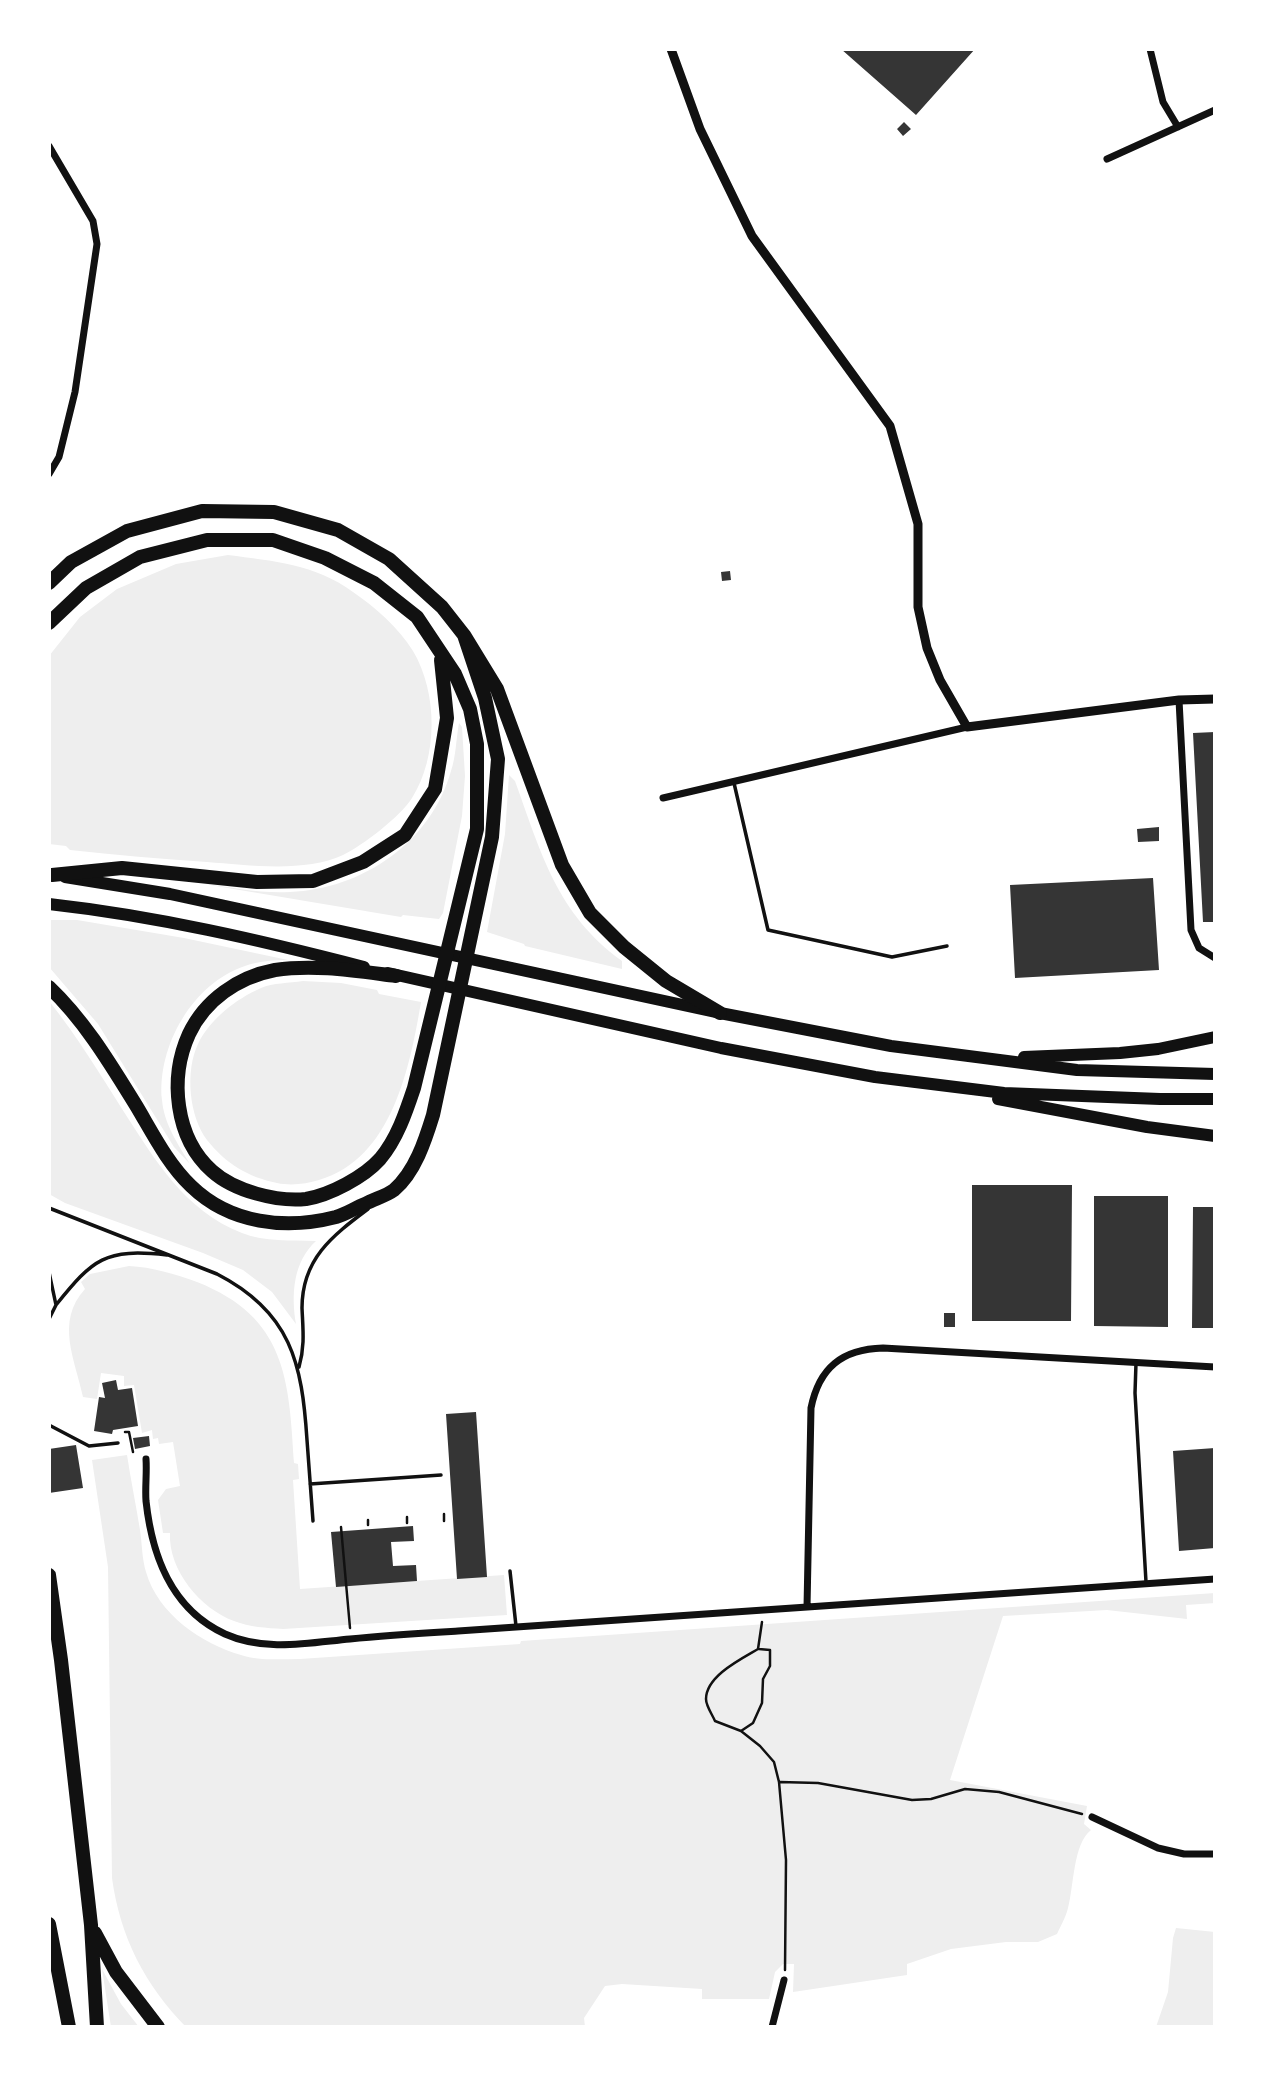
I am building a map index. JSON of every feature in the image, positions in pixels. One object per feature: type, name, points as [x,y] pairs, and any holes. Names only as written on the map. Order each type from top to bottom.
[{"type":"highway","points":[[49,583],[71,562],[127,531],[202,511],[274,512],[338,530],[389,559],[442,607],[464,635],[497,689],[540,812],[562,865],[590,913],[624,947],[666,981],[720,1013]]},
{"type":"highway","points":[[49,623],[86,588],[140,557],[207,540],[273,540],[325,558],[374,583],[416,617],[455,674],[470,709],[477,744],[477,829],[414,1088],[401,1125],[379,1159],[348,1184],[307,1199],[269,1197],[236,1188],[211,1171],[190,1142],[180,1113],[177,1079],[183,1048],[196,1020],[219,995],[246,978],[275,971],[322,968],[396,976]]},
{"type":"highway","points":[[49,987],[86,1029],[173,1165],[192,1187],[217,1204],[247,1218],[278,1224],[306,1223],[339,1216],[393,1190],[408,1172],[423,1145],[433,1115],[492,837],[498,759],[485,698],[464,635]]},
{"type":"highway","points":[[50,875],[122,868],[257,882],[313,881],[363,862],[405,835],[435,789],[447,718],[445,678],[440,651]]},
{"type":"highway","points":[[50,875],[170,894],[720,1013],[891,1046],[1077,1070],[1215,1074]]},
{"type":"highway","points":[[49,904],[106,911],[246,937],[499,1000],[810,1066],[926,1084],[1147,1127],[1215,1136]]},
{"type":"highway","points":[[984,1059],[1120,1053],[1158,1049],[1215,1037]]},
{"type":"highway","points":[[926,1084],[1004,1093],[1215,1099]]},
{"type":"highway","points":[[49,1575],[91,1925],[97,2027]]},
{"type":"highway","points":[[49,1924],[69,2027]]},
{"type":"highway","points":[[91,1925],[116,1972],[158,2027]]},
{"type":"street","points":[[671,49],[700,129],[752,236],[890,426],[918,524],[918,607],[927,648],[940,680],[967,727]]},
{"type":"street","points":[[1150,49],[1163,102],[1178,127]]},
{"type":"street","points":[[1107,159],[1215,110]]},
{"type":"street","points":[[49,146],[93,221],[97,244],[75,392],[59,457],[49,474]]},
{"type":"street","points":[[663,798],[967,727],[1179,700],[1215,699]]},
{"type":"street","points":[[1179,700],[1191,930],[1199,948],[1215,958]]},
{"type":"street","points":[[807,1607],[811,1409],[814,1392],[824,1374],[850,1353],[883,1348],[1215,1367]]},
{"type":"street","points":[[146,1459],[146,1500],[158,1561],[171,1588],[192,1612],[225,1634],[263,1644],[311,1644],[350,1639],[1215,1579]]},
{"type":"street","points":[[1092,1817],[1158,1848],[1184,1854],[1215,1854]]},
{"type":"street","points":[[772,2027],[784,1980]]},
{"type":"lane","points":[[733,781],[768,930],[892,957],[947,946]]},
{"type":"lane","points":[[299,1370],[304,1348],[302,1306],[305,1283],[312,1262],[326,1244],[346,1226],[393,1190]]},
{"type":"lane","points":[[49,1208],[229,1280],[253,1297],[281,1328],[294,1353],[305,1403],[313,1521]]},
{"type":"lane","points":[[49,1319],[56,1305],[85,1270],[99,1261],[120,1254],[142,1252],[174,1256]]},
{"type":"lane","points":[[49,1272],[56,1305]]},
{"type":"lane","points":[[1136,1363],[1135,1393],[1146,1584]]},
{"type":"lane","points":[[49,1425],[89,1446],[118,1443]]},
{"type":"lane","points":[[310,1484],[441,1475]]},
{"type":"lane","points":[[510,1571],[516,1628]]},
{"type":"path","points":[[125,1433],[130,1432],[133,1452]]},
{"type":"path","points":[[444,1514],[444,1521]]},
{"type":"path","points":[[407,1517],[407,1523]]},
{"type":"path","points":[[368,1520],[368,1525]]},
{"type":"path","points":[[341,1527],[350,1639]]},
{"type":"path","points":[[758,1649],[763,1627],[762,1610]]},
{"type":"path","points":[[741,1731],[753,1723],[762,1703],[764,1679],[770,1666],[770,1650],[758,1649],[726,1667],[708,1688],[705,1702],[715,1721],[741,1731],[774,1762],[779,1782],[786,1860],[784,1980]]},
{"type":"path","points":[[779,1782],[818,1783],[912,1800],[932,1799],[965,1789],[999,1792],[1092,1817]]},
{"type":"shaded area","points":[[228,555],[293,565],[324,575],[370,604],[407,642],[427,686],[432,725],[427,764],[412,798],[390,822],[360,845],[328,861],[311,864],[258,866],[173,860],[70,850],[66,846],[49,844],[49,656],[80,617],[117,589],[176,564]]},
{"type":"shaded area","points":[[459,723],[462,727],[465,776],[462,816],[443,913],[439,919],[403,915],[401,917],[204,884],[290,892],[343,882],[368,871],[411,840],[428,819],[441,796],[453,765]]},
{"type":"shaded area","points":[[509,775],[515,781],[543,857],[566,902],[600,943],[622,961],[622,969],[525,946],[487,932],[505,834]]},
{"type":"shaded area","points":[[49,920],[77,920],[184,938],[288,960],[256,963],[226,974],[195,1002],[172,1038],[162,1079],[163,1109],[176,1141],[190,1164],[174,1147],[98,1024],[49,967]]},
{"type":"shaded area","points":[[303,981],[341,983],[421,1002],[403,1081],[380,1132],[364,1152],[344,1169],[319,1180],[282,1184],[256,1177],[238,1168],[207,1140],[196,1119],[193,1106],[191,1067],[198,1044],[209,1026],[233,1004],[266,986]]},
{"type":"shaded area","points":[[49,1001],[79,1041],[160,1166],[188,1198],[204,1212],[242,1233],[269,1239],[316,1241],[302,1259],[295,1280],[296,1324],[272,1292],[243,1270],[65,1203],[49,1194]]},
{"type":"shaded area","points":[[129,1266],[180,1276],[227,1296],[249,1313],[277,1354],[285,1378],[294,1463],[298,1464],[299,1479],[293,1480],[300,1589],[504,1575],[507,1615],[283,1629],[234,1621],[199,1598],[175,1561],[170,1533],[163,1533],[158,1500],[166,1489],[180,1486],[173,1442],[159,1444],[158,1438],[153,1439],[152,1430],[142,1433],[134,1385],[124,1386],[124,1376],[101,1373],[97,1399],[83,1397],[72,1355],[69,1328],[71,1314],[85,1289],[81,1282],[90,1274]]},
{"type":"shaded area","points":[[127,1455],[145,1567],[160,1601],[171,1614],[197,1635],[226,1650],[255,1658],[300,1659],[1215,1593],[1215,1603],[1186,1605],[1187,1619],[1107,1610],[1003,1616],[950,1780],[1087,1806],[1084,1824],[1091,1830],[1085,1836],[1077,1855],[1066,1915],[1057,1934],[1038,1942],[1006,1942],[951,1949],[907,1964],[907,1975],[793,1992],[794,1964],[783,1964],[775,1972],[769,1999],[702,1999],[702,1989],[622,1984],[605,1986],[584,2018],[585,2027],[186,2027],[158,1994],[137,1959],[121,1920],[112,1878],[108,1567],[92,1460]]},
{"type":"shaded area","points":[[1176,1928],[1215,1932],[1215,2027],[1156,2027],[1168,1992]]},
{"type":"shaded area","points":[[102,1969],[121,2004],[139,2027],[111,2027]]},
{"type":"building","points":[[841,49],[975,49],[916,115]]},
{"type":"building","points":[[904,122],[911,129],[903,136],[897,129]]},
{"type":"building","points":[[730,571],[731,580],[722,581],[721,572]]},
{"type":"building","points":[[1215,732],[1215,922],[1203,922],[1193,733]]},
{"type":"building","points":[[1159,827],[1159,841],[1138,842],[1137,829]]},
{"type":"building","points":[[1153,878],[1159,970],[1015,978],[1010,885]]},
{"type":"building","points":[[972,1185],[1072,1185],[1071,1321],[972,1321]]},
{"type":"building","points":[[1094,1196],[1168,1196],[1168,1327],[1094,1326]]},
{"type":"building","points":[[1193,1207],[1215,1207],[1215,1328],[1192,1328]]},
{"type":"building","points":[[944,1313],[955,1313],[955,1327],[944,1327]]},
{"type":"building","points":[[116,1380],[118,1390],[132,1388],[138,1426],[113,1430],[112,1434],[94,1431],[99,1397],[105,1398],[102,1383]]},
{"type":"building","points":[[476,1412],[487,1577],[457,1579],[446,1414]]},
{"type":"building","points":[[149,1436],[150,1446],[135,1449],[133,1438]]},
{"type":"building","points":[[76,1445],[83,1488],[49,1493],[49,1449]]},
{"type":"building","points":[[1215,1448],[1215,1548],[1179,1551],[1173,1451]]},
{"type":"building","points":[[413,1526],[414,1541],[391,1542],[393,1566],[416,1565],[417,1581],[336,1587],[331,1532]]}]
